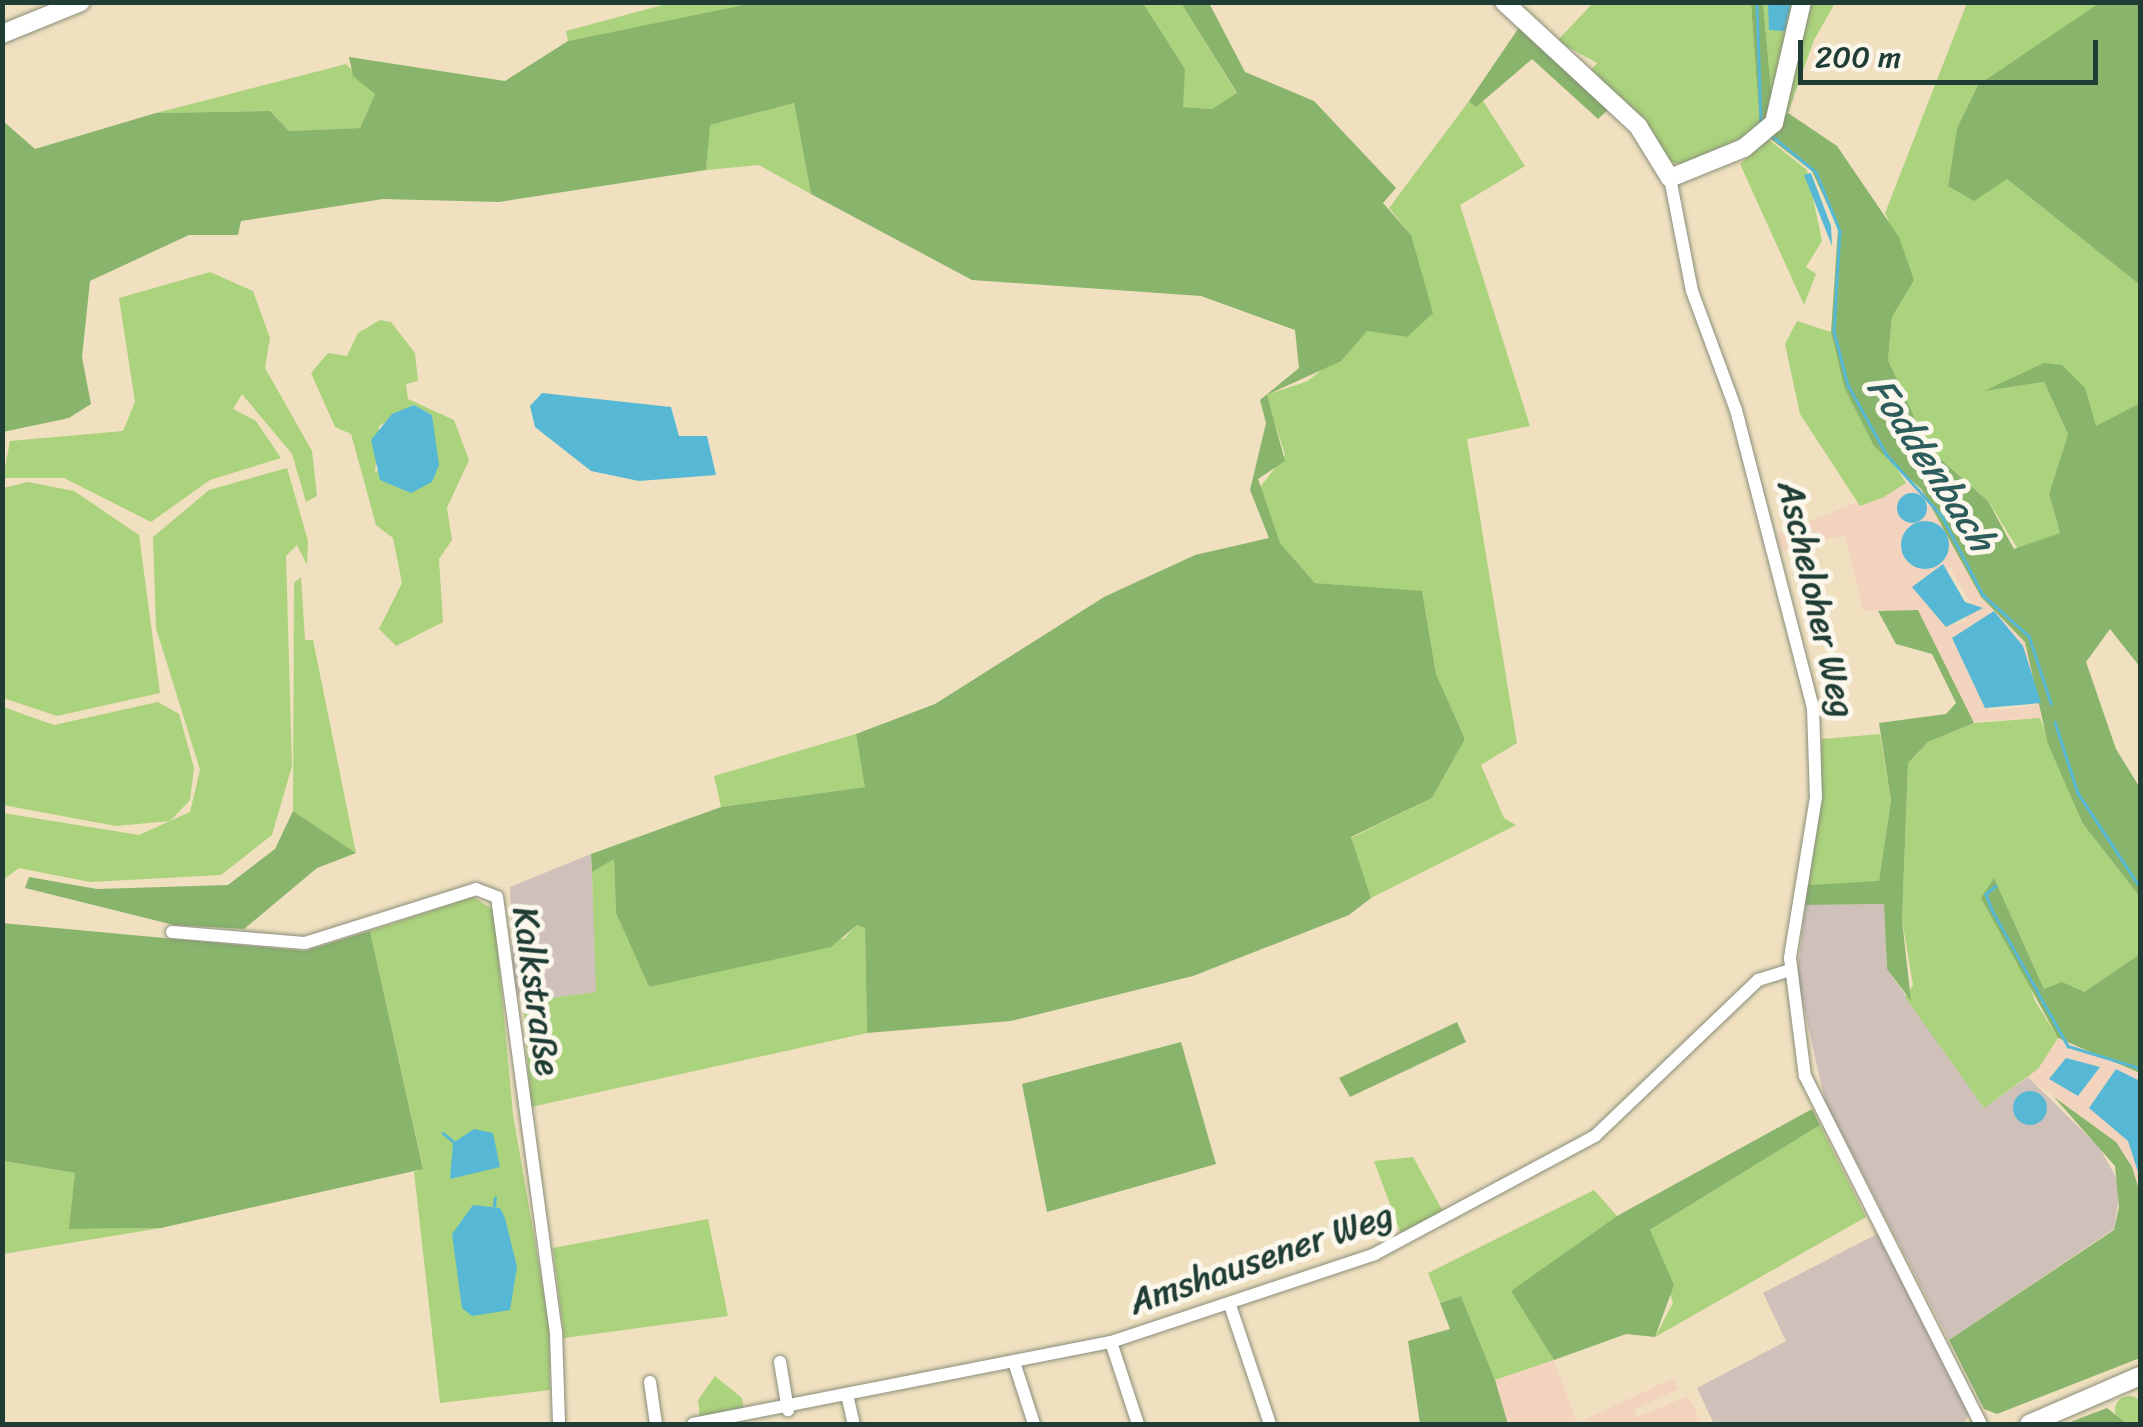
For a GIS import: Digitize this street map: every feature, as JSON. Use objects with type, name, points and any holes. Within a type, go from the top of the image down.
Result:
[{"type":"street","points":[[2,34],[81,2]]},
{"type":"street","name":"Ascheloher Weg","points":[[1504,2],[1638,126],[1670,178],[1692,290],[1736,410],[1814,708],[1816,797],[1790,970],[1805,1076],[1980,1424]]},
{"type":"street","points":[[1670,178],[1731,154],[1774,123],[1802,2]]},
{"type":"street","name":"Kalkstraße","points":[[172,932],[305,942],[476,890],[497,897],[556,1332],[559,1424]]},
{"type":"street","name":"Amshausener Weg","points":[[693,1424],[848,1399],[1111,1342],[1231,1308],[1390,1247],[1535,1173],[1594,1136],[1758,980],[1790,970]]},
{"type":"street","points":[[1231,1308],[1270,1424]]},
{"type":"street","points":[[1111,1342],[1138,1424]]},
{"type":"street","points":[[780,1362],[788,1410]]},
{"type":"street","points":[[1015,1365],[1034,1424]]},
{"type":"street","points":[[2029,1424],[2140,1376]]},
{"type":"street","points":[[650,1382],[656,1424]]},
{"type":"street","points":[[848,1399],[854,1424]]},
{"type":"shaded area","points":[[1906,483],[1922,490],[1981,597],[2025,642],[2047,714],[2040,718],[1970,721],[1918,610],[1863,611],[1845,535],[1782,551],[1777,534]],"holes":[[[1949,566],[1970,603],[1965,621],[1946,627]],[[1989,610],[2023,646],[2036,705],[1989,711],[1977,679]]]},
{"type":"shaded area","points":[[591,854],[597,992],[523,1002],[513,989],[510,887]]},
{"type":"shaded area","points":[[1884,904],[1887,969],[1984,1108],[2028,1077],[2099,1147],[2121,1186],[2114,1229],[1949,1340],[1825,1101],[1797,977],[1805,905]]},
{"type":"shaded area","points":[[2058,1038],[2140,1073],[2140,1193],[2116,1142],[2028,1077]]},
{"type":"shaded area","points":[[1877,1234],[1969,1412],[1964,1424],[1714,1424],[1697,1388],[1786,1341],[1763,1293]]},
{"type":"shaded area","points":[[1554,1360],[1577,1423],[1674,1378],[1678,1389],[1634,1410],[1637,1417],[1688,1396],[1702,1424],[1508,1424],[1495,1380]]},
{"type":"green space","points":[[759,2],[1143,3],[1185,69],[1183,107],[1212,109],[1237,93],[1181,3],[1209,3],[1245,72],[1314,101],[1396,188],[1383,203],[1411,235],[1433,313],[1407,337],[1367,331],[1341,361],[1267,395],[1285,461],[1258,479],[1280,543],[1315,583],[1422,591],[1436,674],[1465,739],[1432,798],[1351,837],[1371,898],[1349,915],[1193,976],[1011,1021],[867,1033],[865,928],[857,925],[831,947],[649,987],[616,913],[614,859],[592,872],[591,854],[721,807],[865,787],[856,734],[935,704],[1104,597],[1195,555],[1269,538],[1250,490],[1266,423],[1260,400],[1299,368],[1295,330],[1201,296],[972,280],[811,194],[794,103],[710,125],[706,170],[499,202],[383,199],[241,221],[238,235],[189,235],[90,281],[82,357],[91,404],[69,418],[3,432],[3,121],[35,149],[156,113],[270,111],[289,131],[360,128],[375,94],[353,76],[349,57],[505,81],[568,41]]},
{"type":"green space","points":[[2101,2],[2140,3],[2140,285],[2007,179],[1974,201],[1948,186],[1957,128],[1978,85]]},
{"type":"green space","points":[[670,3],[759,3],[568,41],[566,31]]},
{"type":"green space","points":[[1143,3],[1181,3],[1237,94],[1212,109],[1182,107],[1185,69]]},
{"type":"green space","points":[[1593,3],[1751,3],[1760,129],[1684,165],[1671,162],[1591,70],[1597,63],[1557,41]]},
{"type":"green space","points":[[1751,3],[1763,3],[1773,111],[1760,129]]},
{"type":"green space","points":[[1763,3],[1796,3],[1773,111]]},
{"type":"green space","points":[[1807,3],[1835,3],[1814,40],[1788,113],[1779,124]]},
{"type":"green space","points":[[1967,3],[2101,3],[1978,85],[1957,128],[1948,186],[2007,179],[2140,285],[2140,403],[2095,427],[2062,365],[1990,390],[2044,382],[2068,434],[2049,494],[2060,533],[2021,554],[1988,501],[1929,449],[1888,360],[1892,317],[1914,279],[1885,213]]},
{"type":"green space","points":[[1520,26],[1610,108],[1598,119],[1532,59],[1476,107],[1469,101]]},
{"type":"green space","points":[[346,64],[375,94],[360,128],[289,131],[270,111],[156,113]]},
{"type":"green space","points":[[1469,101],[1483,101],[1525,166],[1460,205],[1530,426],[1467,439],[1517,743],[1481,765],[1504,818],[1516,825],[1371,898],[1351,838],[1432,798],[1465,739],[1436,674],[1422,592],[1315,583],[1280,543],[1258,490],[1285,455],[1266,395],[1308,381],[1367,331],[1407,337],[1411,235],[1389,208]]},
{"type":"green space","points":[[794,103],[811,194],[759,165],[706,170],[709,125]]},
{"type":"green space","points":[[1788,113],[1837,146],[1899,237],[1914,280],[1892,317],[1888,360],[1929,449],[1988,501],[2014,549],[2060,533],[2049,494],[2068,434],[2044,382],[1984,391],[2044,363],[2062,365],[2085,388],[2096,426],[2140,403],[2140,667],[2110,629],[2086,662],[2116,749],[2140,788],[2140,897],[2083,824],[2048,744],[2025,642],[1981,597],[1922,490],[1874,446],[1844,387],[1831,332],[1838,228],[1812,171],[1768,137]]},
{"type":"green space","points":[[1768,139],[1807,170],[1822,241],[1806,267],[1816,274],[1804,305],[1740,164]]},
{"type":"green space","points":[[210,272],[253,291],[270,338],[265,368],[312,451],[317,496],[306,502],[292,454],[242,394],[233,409],[256,421],[281,458],[210,480],[151,522],[64,478],[3,478],[10,441],[123,431],[135,402],[119,298]]},
{"type":"green space","points":[[380,320],[391,322],[415,353],[418,381],[406,384],[408,399],[454,420],[469,460],[447,508],[452,540],[439,559],[443,622],[396,646],[379,629],[402,583],[393,538],[376,525],[351,434],[335,427],[311,373],[328,353],[347,356],[358,333]],"holes":[[[414,405],[432,415],[435,451],[375,472],[379,426]]]},
{"type":"green space","points":[[1797,321],[1831,332],[1844,387],[1906,483],[1882,498],[1860,506],[1800,414],[1785,344]]},
{"type":"green space","points":[[287,468],[308,541],[307,565],[297,545],[286,556],[292,766],[272,835],[221,875],[90,882],[19,868],[3,880],[3,813],[139,835],[190,812],[200,770],[156,628],[153,537],[209,490]]},
{"type":"green space","points":[[28,482],[74,491],[139,535],[160,693],[57,716],[3,698],[3,488]]},
{"type":"green space","points":[[301,577],[305,640],[313,640],[356,853],[293,811],[294,583]]},
{"type":"green space","points":[[1918,610],[1974,723],[1928,742],[1908,763],[1902,920],[1911,1001],[1887,969],[1884,904],[1805,905],[1807,885],[1879,881],[1891,801],[1879,723],[1946,714],[1956,703],[1932,654],[1896,644],[1878,611]]},
{"type":"green space","points":[[158,702],[179,714],[194,768],[190,800],[170,821],[116,826],[3,805],[3,707],[54,725]]},
{"type":"green space","points":[[2040,718],[2083,824],[2140,897],[2140,954],[2084,992],[2044,989],[1994,878],[2035,1001],[2058,1038],[2038,1069],[1984,1108],[1905,997],[1913,985],[1902,920],[1908,763],[1928,742],[1974,723]]},
{"type":"green space","points":[[856,734],[866,787],[721,807],[714,776]]},
{"type":"green space","points":[[1880,734],[1891,801],[1879,882],[1807,885],[1822,739]]},
{"type":"green space","points":[[293,811],[356,853],[317,868],[244,929],[174,925],[25,888],[29,877],[97,889],[228,885],[275,849]]},
{"type":"green space","points":[[614,858],[616,913],[649,987],[845,938],[856,925],[865,928],[867,1033],[531,1107],[523,1002],[596,992],[592,872]]},
{"type":"green space","points":[[1994,878],[2044,989],[2062,982],[2084,992],[2140,954],[2140,1073],[2058,1038],[1981,898]]},
{"type":"green space","points":[[473,897],[494,910],[513,1114],[549,1323],[550,1390],[440,1403],[414,1172],[423,1168],[370,931]]},
{"type":"green space","points":[[2,923],[305,951],[370,931],[423,1169],[161,1228],[69,1229],[75,1173],[3,1161]]},
{"type":"green space","points":[[1457,1022],[1466,1042],[1350,1097],[1339,1078]]},
{"type":"green space","points":[[1181,1042],[1216,1164],[1047,1212],[1022,1084]]},
{"type":"green space","points":[[2054,1097],[2116,1142],[2132,1167],[2140,1193],[2140,1358],[1997,1414],[1984,1409],[1949,1340],[2114,1230],[2119,1207],[2115,1166]]},
{"type":"green space","points":[[1812,1109],[1820,1125],[1650,1230],[1674,1285],[1655,1337],[1626,1334],[1554,1360],[1511,1291],[1617,1216]]},
{"type":"green space","points":[[1820,1125],[1866,1217],[1655,1337],[1673,1303],[1649,1231]]},
{"type":"green space","points":[[1413,1157],[1444,1213],[1401,1234],[1374,1161]]},
{"type":"green space","points":[[2,1161],[75,1173],[70,1229],[161,1228],[3,1254]]},
{"type":"green space","points":[[1594,1190],[1617,1216],[1512,1291],[1554,1360],[1495,1380],[1461,1296],[1440,1303],[1428,1273]]},
{"type":"green space","points":[[708,1219],[728,1316],[564,1338],[553,1248]]},
{"type":"green space","points":[[1461,1296],[1508,1424],[1420,1424],[1408,1341],[1450,1329],[1440,1303]]},
{"type":"green space","points":[[715,1376],[742,1398],[744,1411],[700,1417],[698,1400]]},
{"type":"green space","points":[[2129,1396],[2139,1400],[2143,1410],[2139,1420],[2129,1424],[2119,1420],[2115,1410],[2119,1400]]},
{"type":"green space","points":[[2107,1408],[2127,1424],[2065,1424]]},
{"type":"water","points":[[1768,3],[1791,3],[1785,31],[1769,30]]},
{"type":"water","points":[[1811,173],[1831,226],[1832,246],[1804,175]]},
{"type":"water","points":[[542,393],[671,407],[679,436],[707,436],[716,475],[639,481],[591,471],[535,427],[530,406]]},
{"type":"water","points":[[414,405],[432,415],[439,465],[432,482],[411,493],[380,480],[371,440],[392,414]]},
{"type":"water","points":[[1912,493],[1922,498],[1927,508],[1922,518],[1912,523],[1902,518],[1897,508],[1902,498]]},
{"type":"water","points":[[1925,521],[1942,528],[1949,545],[1942,562],[1925,569],[1908,562],[1901,545],[1908,528]]},
{"type":"water","points":[[1943,564],[1965,602],[1983,608],[1946,627],[1912,587]]},
{"type":"water","points":[[1994,611],[2023,646],[2041,703],[1985,708],[1952,638]]},
{"type":"water","points":[[2066,1058],[2100,1067],[2078,1096],[2049,1079]]},
{"type":"water","points":[[2116,1069],[2140,1081],[2140,1178],[2128,1141],[2089,1108]]},
{"type":"water","points":[[2030,1091],[2042,1096],[2047,1108],[2042,1120],[2030,1125],[2018,1120],[2013,1108],[2018,1096]]},
{"type":"water","points":[[474,1129],[493,1133],[500,1167],[450,1179],[453,1143]]},
{"type":"water","points":[[473,1205],[500,1208],[505,1218],[517,1267],[510,1310],[472,1316],[462,1308],[452,1234]]},
{"type":"waterway","name":"Foddenbach","points":[[1757,2],[1761,124]]},
{"type":"waterway","name":"Foddenbach","points":[[1771,135],[1816,172],[1840,231],[1834,331],[1848,385],[1887,455],[1942,516],[1983,595],[2029,636],[2051,703]]},
{"type":"waterway","name":"Foddenbach","points":[[2055,722],[2078,793],[2140,887]]},
{"type":"waterway","points":[[1996,886],[1986,894],[1992,910],[2068,1046],[2140,1068]]},
{"type":"waterway","points":[[443,1133],[454,1142]]},
{"type":"waterway","points":[[494,1206],[495,1198]]}]
